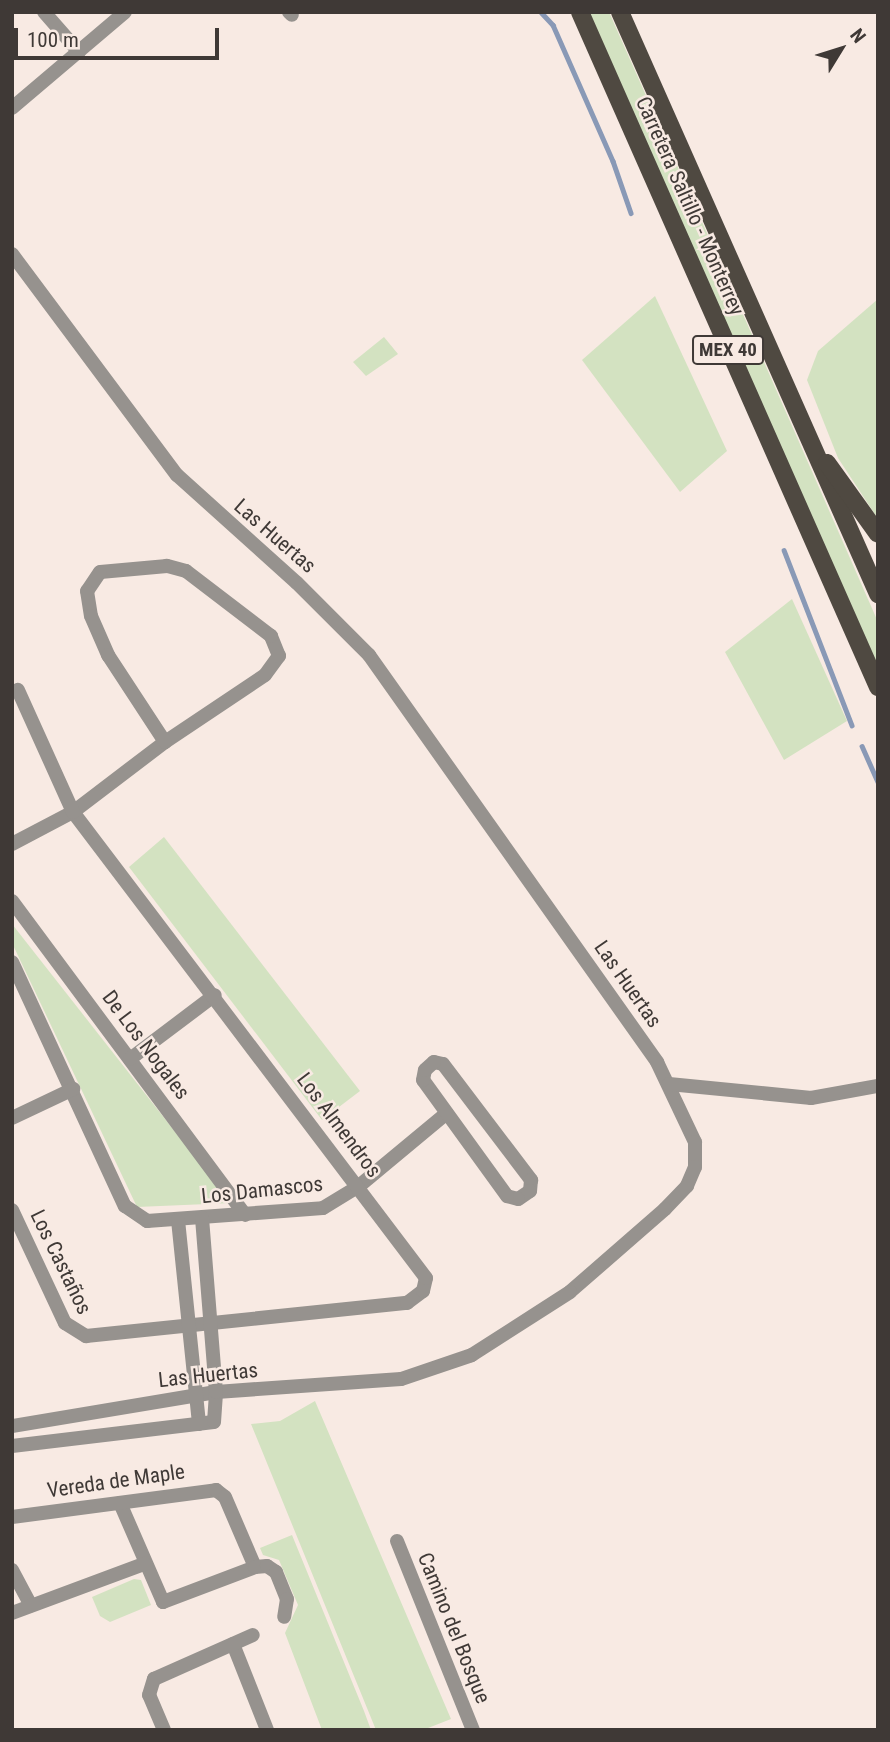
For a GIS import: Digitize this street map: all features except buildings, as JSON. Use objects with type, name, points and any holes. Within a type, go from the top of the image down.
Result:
[{"type":"main road","name":"Carretera Saltillo - Monterrey","points":[[580,12],[878,687]]},
{"type":"main road","name":"Carretera Saltillo - Monterrey","points":[[620,12],[878,594]]},
{"type":"main road","points":[[816,451],[878,534]]},
{"type":"street","points":[[44,12],[79,52]]},
{"type":"street","points":[[12,108],[125,12]]},
{"type":"street","name":"Las Huertas","points":[[12,254],[177,475],[298,583],[369,655],[669,1084],[695,1142],[695,1167],[687,1186],[609,1260],[523,1326],[472,1355],[401,1379],[216,1392],[12,1426]]},
{"type":"street","points":[[12,844],[74,812],[165,742],[265,675],[279,656],[271,636],[186,571],[167,566],[100,572],[87,591],[91,616],[108,655],[165,742]]},
{"type":"street","name":"Los Almendros","points":[[19,690],[74,812],[422,1268],[426,1278],[416,1298],[323,1314],[86,1336],[74,1332]]},
{"type":"street","name":"De Los Nogales","points":[[12,901],[245,1215]]},
{"type":"street","points":[[12,962],[74,1089],[12,1118]]},
{"type":"street","points":[[130,1059],[215,995]]},
{"type":"street","points":[[434,1062],[443,1064],[488,1121],[531,1180],[530,1191],[518,1199],[507,1196],[447,1113],[423,1080],[425,1070],[434,1062]]},
{"type":"street","points":[[669,1084],[811,1098],[878,1086]]},
{"type":"street","name":"Los Damascos","points":[[74,1089],[125,1206],[135,1216],[147,1221],[323,1208],[359,1186],[447,1113]]},
{"type":"street","name":"Los Castaños","points":[[12,1210],[65,1323],[74,1332]]},
{"type":"street","points":[[202,1218],[216,1392]]},
{"type":"street","points":[[178,1220],[199,1424]]},
{"type":"street","name":"Las Huertas","points":[[12,1446],[199,1424],[217,1418],[216,1392]]},
{"type":"street","name":"Vereda de Maple","points":[[12,1517],[205,1490],[225,1497],[254,1567]]},
{"type":"street","points":[[120,1503],[159,1598],[170,1602],[254,1567],[267,1566],[276,1572],[287,1599],[284,1617]]},
{"type":"street","name":"Camino del Bosque","points":[[397,1541],[472,1730]]},
{"type":"street","points":[[12,1613],[144,1564]]},
{"type":"street","points":[[12,1570],[32,1605]]},
{"type":"street","points":[[164,1730],[150,1687],[154,1679],[253,1635]]},
{"type":"street","points":[[233,1644],[267,1730]]},
{"type":"green space","points":[[589,12],[609,12],[757,346],[878,622],[878,669]]},
{"type":"green space","points":[[655,296],[727,451],[680,492],[582,360]]},
{"type":"green space","points":[[878,299],[878,519],[838,458],[807,380],[818,351]]},
{"type":"green space","points":[[384,337],[398,354],[366,376],[353,362]]},
{"type":"green space","points":[[792,599],[847,721],[784,760],[725,652]]},
{"type":"green space","points":[[164,837],[360,1091],[322,1120],[129,867]]},
{"type":"green space","points":[[12,924],[231,1203],[137,1207],[12,943]]},
{"type":"green space","points":[[315,1401],[451,1719],[423,1730],[376,1730],[251,1424],[280,1421]]},
{"type":"green space","points":[[292,1535],[371,1730],[322,1730],[285,1633],[298,1605],[279,1560],[263,1555],[260,1548]]},
{"type":"green space","points":[[134,1579],[141,1580],[151,1605],[110,1622],[100,1616],[92,1597]]},
{"type":"waterway","points":[[541,12],[553,25],[613,161],[631,213]]},
{"type":"waterway","points":[[784,550],[852,725]]},
{"type":"waterway","points":[[862,746],[878,782]]}]
